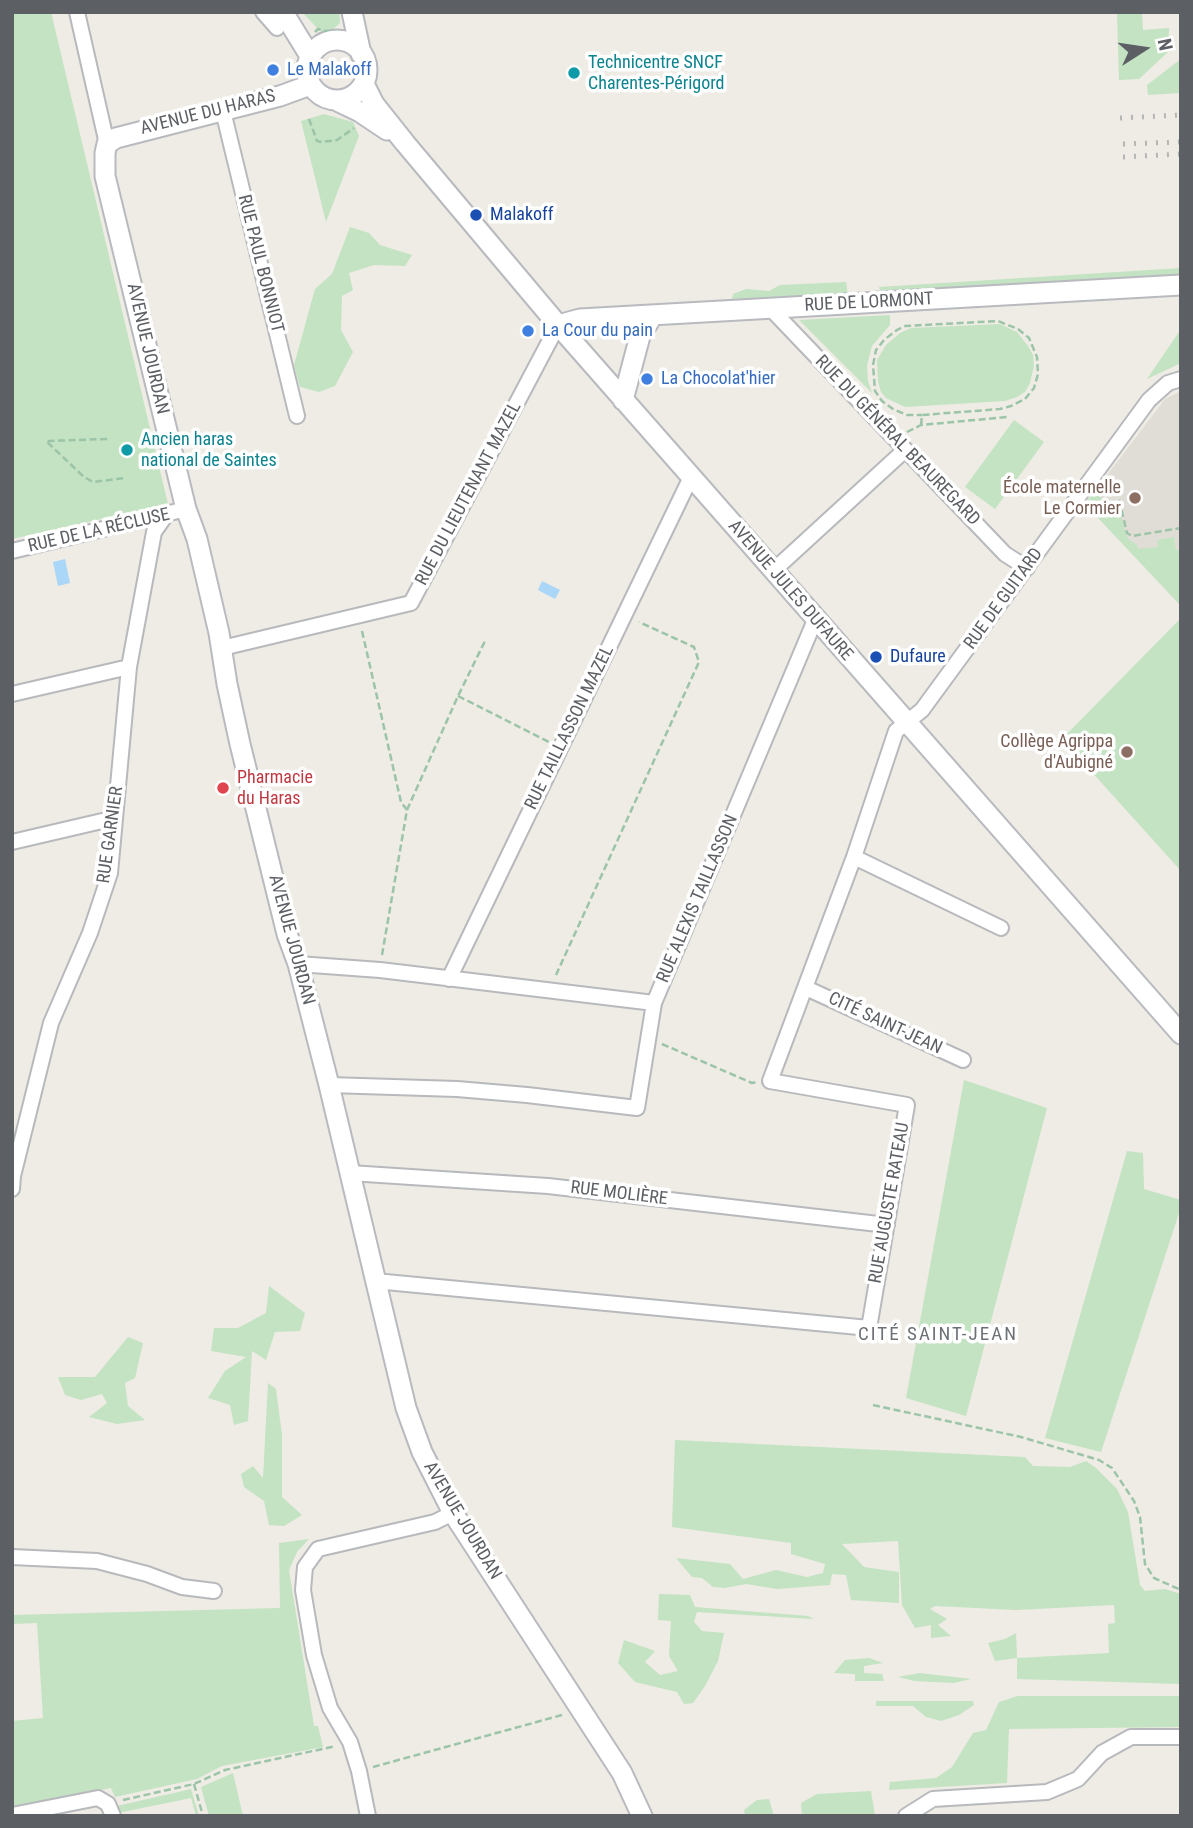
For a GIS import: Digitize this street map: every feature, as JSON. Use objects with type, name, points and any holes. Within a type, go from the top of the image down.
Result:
[{"type":"main road","points":[[283,17],[330,41],[348,42],[361,54]]},
{"type":"main road","points":[[283,17],[310,57]]},
{"type":"main road","points":[[353,18],[367,71],[364,83],[355,94],[337,101],[320,96],[310,85],[306,71],[310,57],[320,45],[340,38],[353,18]]},
{"type":"main road","name":"AVENUE JULES DUFAURE","points":[[364,83],[374,104],[558,325],[1181,1034]]},
{"type":"main road","name":"AVENUE DU HARAS","points":[[107,144],[124,134],[281,96],[310,85]]},
{"type":"main road","name":"AVENUE JULES DUFAURE","points":[[337,101],[360,112],[405,142]]},
{"type":"main road","name":"AVENUE JOURDAN","points":[[107,144],[103,162],[105,176],[186,509],[197,539],[243,757],[287,934],[298,964],[409,1419],[422,1452],[453,1513],[622,1773],[642,1816]]},
{"type":"main road","name":"RUE DE LORMONT","points":[[558,325],[580,319],[1181,285]]},
{"type":"main road","points":[[623,400],[640,335],[653,315]]},
{"type":"street","name":"AVENUE JOURDAN","points":[[77,12],[107,144]]},
{"type":"street","points":[[263,12],[283,17]]},
{"type":"street","name":"RUE PAUL BONNIOT","points":[[223,111],[297,416]]},
{"type":"street","name":"RUE DU GÉNÉRAL BEAUREGARD","points":[[771,309],[1005,554],[1027,568]]},
{"type":"street","name":"RUE DU LIEUTENANT MAZEL","points":[[222,649],[411,603],[558,325]]},
{"type":"street","name":"RUE DE GUITARD","points":[[906,724],[922,710],[1149,400],[1168,383],[1181,379]]},
{"type":"street","points":[[773,571],[901,446]]},
{"type":"street","name":"RUE TAILLASSON MAZEL","points":[[449,979],[691,477]]},
{"type":"street","name":"RUE DE LA RÉCLUSE","points":[[12,551],[186,509]]},
{"type":"street","name":"RUE GARNIER","points":[[12,1189],[51,1023],[90,933],[110,873],[129,667],[153,532],[166,515]]},
{"type":"street","name":"RUE ALEXIS TAILLASSON","points":[[298,964],[654,1003],[815,620]]},
{"type":"street","points":[[12,694],[129,667]]},
{"type":"street","points":[[770,1081],[854,857],[896,732],[906,724]]},
{"type":"street","points":[[12,842],[115,818]]},
{"type":"street","points":[[854,857],[1001,928]]},
{"type":"street","name":"CITÉ SAINT-JEAN","points":[[806,988],[963,1060]]},
{"type":"street","points":[[328,1085],[457,1089],[637,1108],[654,1003]]},
{"type":"street","name":"RUE AUGUSTE RATEAU","points":[[375,1281],[869,1328],[907,1105],[770,1081]]},
{"type":"street","name":"RUE MOLIÈRE","points":[[350,1173],[548,1186],[887,1225]]},
{"type":"street","points":[[368,1816],[359,1771],[349,1742],[330,1708],[314,1655],[303,1590],[305,1567],[318,1549],[435,1522],[453,1513]]},
{"type":"street","points":[[12,1557],[97,1561],[147,1574],[182,1587],[214,1591]]},
{"type":"street","points":[[906,1816],[933,1799],[1047,1792],[1078,1779],[1102,1753],[1131,1737],[1181,1737]]},
{"type":"street","points":[[12,1815],[98,1798],[111,1810]]},
{"type":"path","points":[[998,321],[1018,329],[1029,338],[1037,357],[1038,374],[1034,388],[1025,399],[1011,407],[1000,409],[922,415],[907,415],[893,409],[882,401],[875,391],[873,365],[876,350],[897,330],[905,326],[998,321]]},
{"type":"path","points":[[921,425],[922,415]]},
{"type":"path","points":[[901,446],[911,429],[921,425],[1007,417]]},
{"type":"path","points":[[107,439],[46,440],[84,477],[93,482],[125,478]]},
{"type":"path","points":[[1100,485],[1118,495],[1127,533],[1132,536],[1181,528]]},
{"type":"path","points":[[549,991],[699,662],[694,648],[624,616]]},
{"type":"path","points":[[359,617],[401,802],[407,810]]},
{"type":"path","points":[[380,971],[407,810],[485,641]]},
{"type":"path","points":[[458,696],[560,748]]},
{"type":"path","points":[[648,1038],[752,1083],[770,1081]]},
{"type":"path","points":[[873,1405],[1021,1437],[1099,1460],[1112,1468],[1134,1501],[1140,1517],[1145,1564],[1154,1578],[1181,1590]]},
{"type":"path","points":[[359,1771],[582,1710]]},
{"type":"path","points":[[111,1810],[206,1781],[225,1770],[323,1751],[349,1742]]},
{"type":"path","points":[[194,1784],[203,1816]]},
{"type":"shaded area","name":"École maternelle Le Cormier","points":[[1181,391],[1181,606],[1085,504],[1165,399]]},
{"type":"green space","points":[[12,12],[51,12],[168,504],[12,539]]},
{"type":"green space","points":[[302,12],[339,12],[340,23],[330,32],[323,32]]},
{"type":"green space","points":[[1117,12],[1142,12],[1143,30],[1169,28],[1168,52],[1139,79],[1119,80]]},
{"type":"green space","points":[[1181,59],[1181,93],[1148,95],[1147,85]]},
{"type":"green space","points":[[324,114],[353,122],[359,136],[326,222],[301,121]]},
{"type":"green space","points":[[350,227],[369,233],[380,245],[412,255],[405,266],[374,265],[349,273],[353,290],[342,296],[341,330],[353,352],[335,386],[319,392],[300,387],[294,365],[315,289],[332,274]]},
{"type":"green space","points":[[1181,268],[1181,275],[881,293],[879,287]]},
{"type":"green space","points":[[846,282],[848,295],[732,299],[733,294],[746,289],[769,291],[780,285]]},
{"type":"green space","points":[[890,315],[890,325],[872,346],[867,365],[872,393],[799,320]]},
{"type":"green space","points":[[1181,315],[1181,363],[1147,379],[1179,332]]},
{"type":"green space","points":[[1000,324],[1017,332],[1033,355],[1034,366],[1030,383],[1025,392],[1017,397],[1005,401],[905,407],[886,398],[881,392],[877,360],[886,345],[900,333],[911,328]]},
{"type":"green space","points":[[1014,420],[1044,442],[995,509],[965,487]]},
{"type":"green space","points":[[1094,492],[1105,501],[1117,503],[1126,534],[1138,549],[1158,547],[1157,540],[1174,537],[1176,550],[1181,550],[1181,606],[1085,504]]},
{"type":"green space","name":"Collège Agrippa d'Aubigné","points":[[1181,618],[1181,871],[1062,739]]},
{"type":"green space","points":[[964,1080],[1047,1108],[966,1416],[906,1398]]},
{"type":"green space","points":[[1127,1151],[1143,1153],[1144,1189],[1181,1200],[1181,1207],[1101,1452],[1045,1438]]},
{"type":"green space","points":[[269,1286],[305,1313],[300,1331],[275,1332],[266,1360],[252,1351],[248,1421],[234,1425],[230,1405],[208,1398],[225,1371],[246,1357],[211,1351],[214,1328],[238,1328],[266,1313]]},
{"type":"green space","points":[[128,1337],[143,1343],[135,1378],[125,1383],[128,1406],[145,1420],[117,1424],[89,1417],[107,1403],[102,1394],[81,1400],[65,1395],[58,1377],[95,1377]]},
{"type":"green space","points":[[268,1383],[276,1389],[282,1435],[282,1497],[302,1515],[284,1526],[269,1525],[264,1501],[244,1487],[241,1474],[253,1466],[263,1478]]},
{"type":"green space","points":[[675,1440],[1025,1457],[1033,1466],[1070,1467],[1086,1461],[1117,1489],[1128,1512],[1140,1585],[1145,1591],[1165,1589],[1181,1594],[1181,1684],[1017,1679],[1017,1658],[1109,1653],[1108,1624],[1115,1623],[1114,1605],[1016,1610],[935,1606],[930,1609],[947,1619],[938,1625],[951,1636],[931,1638],[931,1625],[915,1628],[902,1605],[898,1541],[842,1544],[864,1567],[899,1572],[899,1603],[851,1600],[846,1575],[832,1574],[830,1585],[777,1589],[746,1584],[713,1587],[702,1578],[692,1577],[676,1558],[730,1564],[743,1579],[776,1570],[807,1577],[823,1573],[825,1564],[791,1554],[791,1543],[672,1527]]},
{"type":"green space","points":[[309,1539],[297,1552],[289,1570],[314,1726],[318,1726],[323,1747],[222,1766],[197,1779],[115,1797],[111,1788],[12,1807],[12,1721],[43,1718],[37,1623],[12,1624],[12,1615],[280,1608],[279,1543]]},
{"type":"green space","points":[[659,1594],[690,1595],[695,1607],[808,1616],[814,1619],[697,1612],[694,1622],[702,1631],[724,1633],[718,1661],[705,1686],[693,1703],[684,1704],[677,1692],[635,1682],[618,1663],[624,1640],[655,1651],[645,1662],[660,1675],[678,1671],[669,1656],[671,1621],[658,1620]]},
{"type":"green space","points":[[1016,1633],[1017,1658],[995,1661],[988,1643]]},
{"type":"green space","points":[[869,1658],[883,1663],[864,1666],[864,1673],[882,1674],[884,1681],[855,1681],[855,1674],[834,1673],[845,1660]]},
{"type":"green space","points":[[920,1673],[971,1679],[954,1683],[915,1681],[898,1677]]},
{"type":"green space","points":[[1018,1696],[1181,1696],[1181,1727],[1009,1729],[1007,1783],[889,1790],[890,1782],[936,1778],[952,1767],[973,1733],[986,1730],[999,1702]]},
{"type":"green space","points":[[876,1701],[973,1701],[974,1705],[959,1715],[941,1721],[926,1717],[913,1706],[876,1706]]},
{"type":"green space","points":[[233,1773],[243,1816],[209,1816],[201,1787]]},
{"type":"green space","points":[[191,1789],[199,1816],[196,1816],[191,1798],[118,1813],[117,1806]]},
{"type":"green space","points":[[871,1791],[875,1816],[802,1816],[801,1803],[817,1794]]},
{"type":"green space","points":[[769,1799],[774,1816],[745,1816],[744,1810],[757,1800]]},
{"type":"water","points":[[65,559],[70,583],[58,586],[53,562]]},
{"type":"water","points":[[542,581],[560,590],[555,599],[538,590]]},
{"type":"railway","points":[[1120,118],[1181,115]]},
{"type":"railway","points":[[1123,144],[1181,142]]},
{"type":"railway","points":[[1123,157],[1181,154]]},
{"type":"place","name":"Le Malakoff","points":[[273,70]]},
{"type":"place","name":"Technicentre SNCF Charentes-Périgord","points":[[574,73]]},
{"type":"place","name":"Malakoff","points":[[476,215]]},
{"type":"place","name":"La Cour du pain","points":[[528,331]]},
{"type":"place","name":"La Chocolat'hier","points":[[647,379]]},
{"type":"place","name":"Ancien haras national de Saintes","points":[[127,450]]},
{"type":"place","name":"École maternelle Le Cormier","points":[[1135,498]]},
{"type":"place","name":"Dufaure","points":[[876,657]]},
{"type":"place","name":"Collège Agrippa d'Aubigné","points":[[1127,752]]},
{"type":"place","name":"Pharmacie du Haras","points":[[223,788]]},
{"type":"district","name":"CITÉ SAINT-JEAN","points":[[938,1335]]}]
